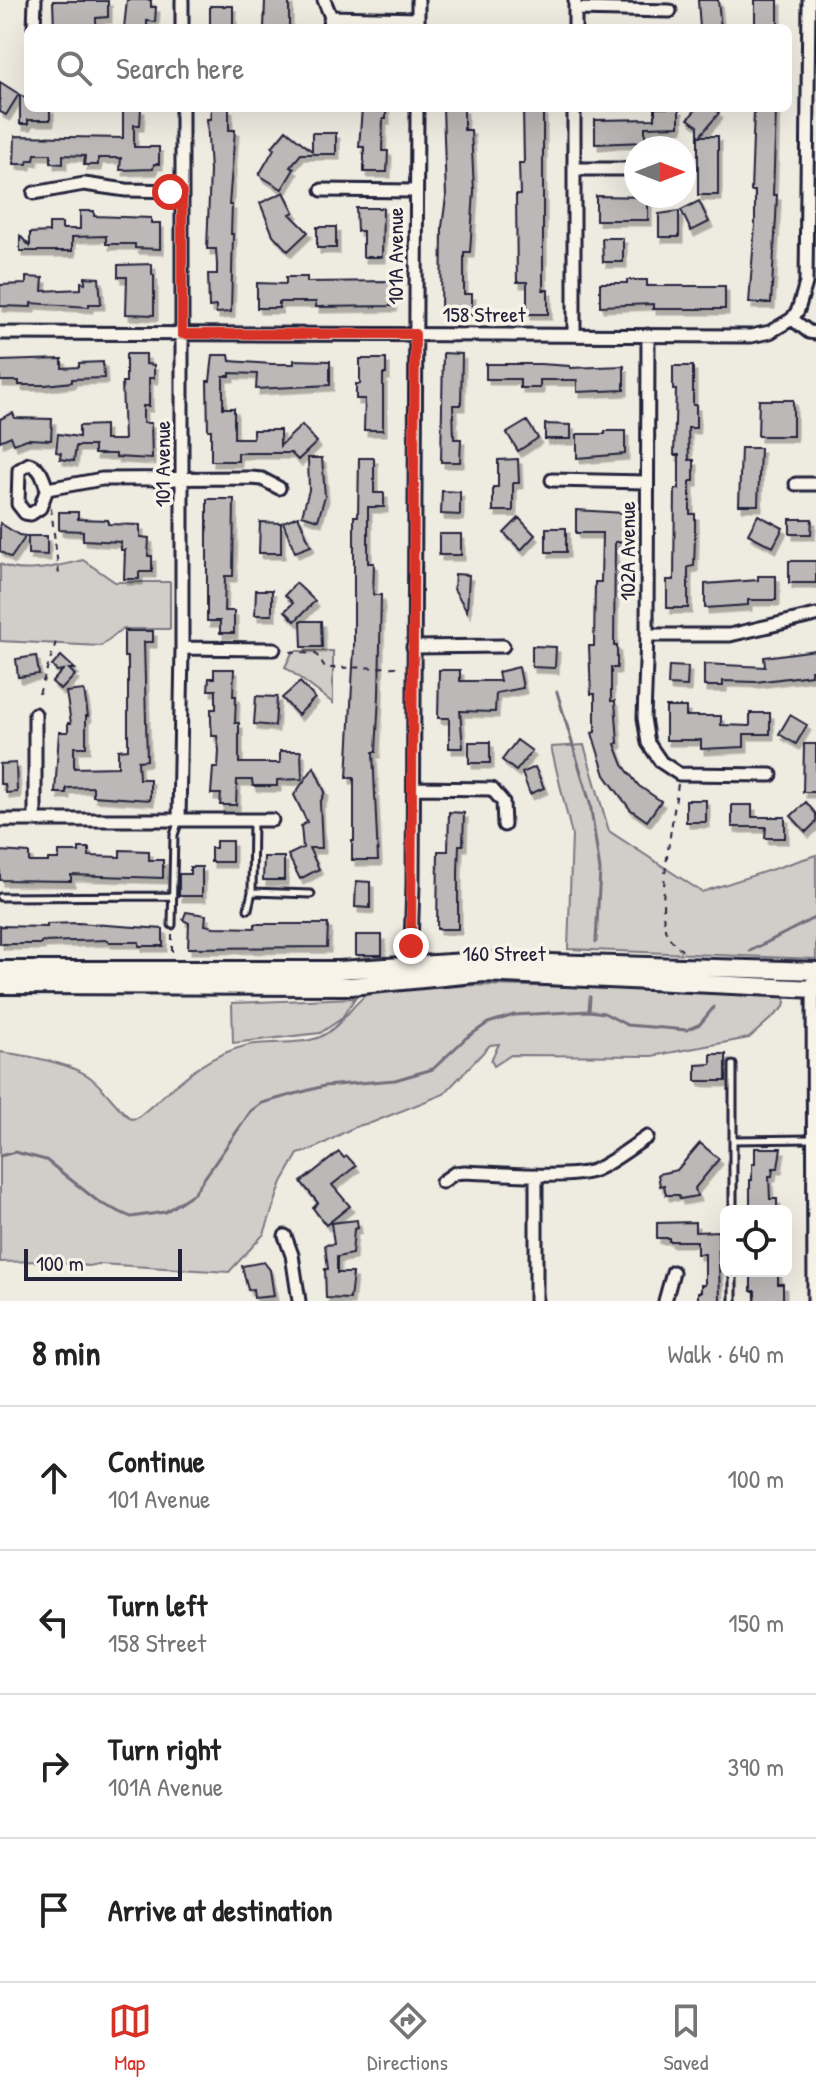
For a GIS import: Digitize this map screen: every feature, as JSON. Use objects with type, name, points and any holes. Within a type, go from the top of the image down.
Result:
[{"type":"main road","name":"160 Street","points":[[0,985],[322,986],[413,972],[534,962],[815,971]]},
{"type":"main road","name":"160 Street","points":[[0,970],[496,973],[814,988]]},
{"type":"street","points":[[34,24],[35,0]]},
{"type":"street","points":[[182,0],[182,24]]},
{"type":"street","points":[[324,0],[329,23],[418,23],[418,0]]},
{"type":"street","points":[[809,0],[806,283],[792,319],[809,332],[816,333]]},
{"type":"street","points":[[575,4],[670,11]]},
{"type":"street","name":"101 Avenue","points":[[179,820],[182,112]]},
{"type":"street","name":"101A Avenue","points":[[413,972],[417,112]]},
{"type":"street","points":[[574,112],[574,334]]},
{"type":"street","points":[[574,169],[624,169]]},
{"type":"street","points":[[34,193],[84,184],[126,190],[182,191]]},
{"type":"street","points":[[322,190],[415,191]]},
{"type":"street","name":"158 Street","points":[[0,333],[751,336],[770,332],[792,319]]},
{"type":"street","name":"102A Avenue","points":[[648,335],[645,731],[648,743],[661,762],[679,774],[771,775]]},
{"type":"street","points":[[48,494],[102,479],[251,478],[262,479],[279,488]]},
{"type":"street","points":[[552,480],[646,482]]},
{"type":"street","points":[[796,484],[816,484]]},
{"type":"street","points":[[647,635],[730,635],[816,615]]},
{"type":"street","points":[[413,647],[503,646]]},
{"type":"street","points":[[182,648],[274,649]]},
{"type":"street","points":[[35,714],[35,820]]},
{"type":"street","points":[[414,788],[492,789],[503,802],[504,825]]},
{"type":"street","points":[[0,820],[272,820]]},
{"type":"street","points":[[814,1301],[815,971]]},
{"type":"street","points":[[442,1182],[455,1173],[536,1175],[594,1170],[647,1137]]},
{"type":"street","points":[[536,1175],[536,1301]]},
{"type":"street","points":[[285,1236],[292,1255],[299,1301]]},
{"type":"street","points":[[665,1301],[673,1272]]},
{"type":"lane","points":[[172,925],[174,835],[179,820]]},
{"type":"lane","points":[[248,909],[252,892],[253,820]]},
{"type":"lane","points":[[252,892],[311,894]]},
{"type":"lane","points":[[0,897],[173,896]]},
{"type":"lane","points":[[733,1065],[733,1205]]},
{"type":"lane","points":[[733,1140],[813,1139]]},
{"type":"lane","points":[[733,1277],[733,1301]]},
{"type":"path","points":[[48,494],[59,575]]},
{"type":"path","points":[[39,694],[57,639]]},
{"type":"path","points":[[290,652],[316,654],[325,668],[403,667]]},
{"type":"path","points":[[679,780],[664,891],[664,921],[666,933],[686,958]]},
{"type":"path","points":[[172,925],[172,958]]},
{"type":"shaded area","points":[[83,560],[115,582],[170,582],[170,629],[122,629],[101,646],[0,641],[0,564],[30,570]]},
{"type":"shaded area","points":[[293,651],[333,651],[333,703],[285,667]]},
{"type":"shaded area","points":[[584,745],[609,831],[702,892],[816,855],[816,959],[568,949],[572,835],[551,747]]},
{"type":"shaded area","points":[[475,985],[787,990],[784,1007],[749,1038],[652,1056],[511,1055],[494,1066],[491,1060],[499,1044],[490,1045],[444,1094],[352,1128],[298,1154],[282,1182],[264,1234],[229,1272],[40,1261],[0,1262],[0,1052],[47,1060],[83,1073],[131,1119],[137,1118],[200,1066],[229,1051],[254,1044],[302,1041],[328,1033],[370,992]]},
{"type":"shaded area","points":[[355,998],[341,1019],[320,1033],[233,1043],[232,1003]]},
{"type":"building","points":[[127,0],[151,0],[151,7],[156,7],[155,22],[124,24]]},
{"type":"building","points":[[265,0],[289,0],[289,24],[264,24]]},
{"type":"building","points":[[698,0],[718,0],[721,24],[700,24]]},
{"type":"building","points":[[755,0],[778,0],[778,24],[755,24]]},
{"type":"building","points":[[53,1],[108,1],[108,17],[96,18],[96,24],[54,24]]},
{"type":"building","points":[[210,6],[233,6],[233,24],[210,24]]},
{"type":"building","points":[[0,82],[19,94],[6,115],[0,112]]},
{"type":"building","points":[[20,95],[24,98],[24,112],[50,112],[50,120],[28,120],[28,124],[20,124]]},
{"type":"building","points":[[123,112],[141,112],[140,125],[134,125],[134,147],[159,147],[159,164],[154,164],[153,169],[120,170],[121,158],[98,158],[98,165],[84,165],[85,156],[63,155],[63,164],[51,163],[51,154],[35,154],[34,160],[28,160],[27,164],[14,164],[15,136],[123,138]]},
{"type":"building","points":[[211,112],[229,112],[229,130],[235,130],[229,205],[232,205],[233,234],[231,312],[216,313],[216,306],[209,307],[208,274],[217,274],[216,249],[207,249],[210,171],[207,119],[211,119]]},
{"type":"building","points":[[362,112],[386,112],[382,151],[388,151],[387,172],[364,172],[364,147],[359,147]]},
{"type":"building","points":[[443,112],[464,112],[464,130],[471,130],[474,191],[470,252],[464,252],[464,294],[472,294],[472,315],[441,315],[442,227],[446,197]]},
{"type":"building","points":[[523,112],[543,112],[543,290],[548,290],[548,314],[527,314],[527,282],[517,282],[516,195],[520,195],[519,163],[524,163]]},
{"type":"building","points":[[655,112],[679,112],[679,126],[645,127],[645,136],[624,136],[624,143],[595,144],[595,120],[655,119]]},
{"type":"building","points":[[694,112],[719,113],[700,136],[718,136],[718,195],[698,195],[698,126],[688,119]]},
{"type":"building","points":[[754,112],[776,112],[773,195],[777,195],[771,303],[749,303],[755,225],[755,191],[751,191]]},
{"type":"building","points":[[286,130],[312,151],[312,133],[336,133],[336,154],[301,154],[290,167],[294,169],[282,189],[259,175],[274,149],[272,147]]},
{"type":"building","points":[[284,192],[294,212],[290,214],[308,232],[288,251],[273,235],[260,203]]},
{"type":"building","points":[[596,196],[624,197],[624,208],[648,208],[648,220],[596,220]]},
{"type":"building","points":[[699,201],[709,222],[691,231],[681,210],[696,208]]},
{"type":"building","points":[[356,208],[383,208],[382,257],[363,257],[363,231],[357,231]]},
{"type":"building","points":[[80,211],[94,211],[94,216],[151,218],[151,223],[160,223],[160,249],[135,248],[135,244],[106,244],[106,236],[72,237],[72,251],[20,251],[20,236],[30,246],[30,233],[49,232],[49,223],[62,223],[62,229],[80,229]]},
{"type":"building","points":[[679,211],[679,237],[659,237],[659,214]]},
{"type":"building","points":[[317,227],[336,227],[336,248],[317,248]]},
{"type":"building","points":[[602,238],[623,238],[623,262],[603,262]]},
{"type":"building","points":[[152,264],[154,315],[126,314],[127,277],[118,277],[118,265]]},
{"type":"building","points":[[26,277],[43,278],[42,291],[81,289],[85,277],[99,278],[101,304],[89,304],[89,307],[31,303],[31,307],[0,306],[0,285],[26,284]]},
{"type":"building","points":[[286,277],[307,277],[307,282],[393,281],[393,306],[316,307],[316,302],[279,302],[279,308],[257,308],[257,283],[286,284]]},
{"type":"building","points":[[627,280],[647,280],[647,286],[725,286],[725,309],[653,309],[653,304],[600,306],[600,283],[627,283]]},
{"type":"building","points":[[443,353],[462,354],[461,405],[453,405],[454,439],[461,439],[460,462],[441,462]]},
{"type":"building","points":[[126,354],[146,354],[146,364],[154,365],[154,378],[149,378],[149,406],[143,406],[143,423],[151,423],[152,459],[94,454],[94,446],[76,446],[74,461],[60,459],[61,453],[56,452],[58,434],[79,437],[79,426],[105,425],[105,440],[124,440],[122,382],[126,382]]},
{"type":"building","points":[[213,355],[229,355],[230,361],[272,364],[294,364],[294,360],[330,361],[330,385],[256,389],[257,374],[230,373],[230,376],[223,376],[223,408],[234,408],[234,438],[253,438],[253,430],[280,430],[280,446],[302,425],[317,442],[298,460],[291,453],[238,453],[238,461],[211,461],[207,381],[210,381]]},
{"type":"building","points":[[62,359],[62,368],[79,367],[79,363],[103,362],[104,378],[72,379],[72,382],[45,385],[0,381],[0,361]]},
{"type":"building","points":[[360,359],[386,359],[383,430],[364,430],[365,399],[356,399],[356,384],[360,384]]},
{"type":"building","points":[[486,364],[540,364],[570,368],[624,366],[624,390],[577,392],[577,380],[540,380],[540,388],[520,388],[520,379],[486,379]]},
{"type":"building","points":[[673,366],[693,366],[693,405],[696,405],[696,428],[688,428],[689,460],[694,460],[694,481],[690,481],[690,514],[695,514],[695,538],[694,566],[688,567],[688,608],[667,608],[667,580],[674,580],[675,489],[679,489],[679,455],[674,455],[676,390],[673,390]]},
{"type":"building","points":[[759,400],[793,400],[793,436],[758,436]]},
{"type":"building","points":[[13,413],[15,418],[52,419],[51,440],[27,439],[14,444],[11,436],[0,441],[0,419]]},
{"type":"building","points":[[527,421],[538,438],[518,451],[507,433]]},
{"type":"building","points":[[545,424],[571,425],[571,439],[545,439]]},
{"type":"building","points":[[605,431],[625,431],[625,454],[577,458],[577,434],[605,434]]},
{"type":"building","points":[[741,448],[760,448],[758,505],[739,505]]},
{"type":"building","points":[[308,458],[322,458],[325,496],[318,520],[302,515],[309,490]]},
{"type":"building","points":[[359,458],[374,458],[374,493],[384,493],[384,507],[368,507],[368,563],[374,563],[373,595],[381,595],[379,695],[376,752],[373,752],[378,860],[352,860],[354,778],[347,778],[354,648],[354,516],[358,516]]},
{"type":"building","points":[[518,459],[519,483],[513,483],[513,511],[493,511],[493,487],[498,487],[498,460]]},
{"type":"building","points":[[442,491],[460,492],[460,515],[441,514]]},
{"type":"building","points":[[207,499],[234,499],[233,576],[225,576],[224,611],[234,611],[234,633],[220,633],[220,621],[207,621]]},
{"type":"building","points":[[576,510],[624,513],[624,542],[615,542],[614,646],[617,646],[617,668],[611,668],[611,701],[615,701],[618,743],[615,744],[623,765],[639,786],[661,801],[647,821],[630,809],[605,775],[592,733],[595,732],[595,694],[591,694],[589,646],[594,646],[595,582],[601,582],[602,533],[576,533]]},
{"type":"building","points":[[59,512],[78,512],[78,519],[108,520],[108,524],[140,525],[140,537],[149,538],[148,556],[152,556],[152,572],[139,572],[139,579],[124,579],[125,550],[121,550],[121,542],[83,540],[83,531],[59,530]]},
{"type":"building","points":[[758,515],[783,528],[773,547],[748,534]]},
{"type":"building","points":[[298,516],[311,546],[295,552],[283,522]]},
{"type":"building","points":[[519,518],[535,535],[521,550],[504,533]]},
{"type":"building","points":[[790,519],[812,519],[811,534],[790,534]]},
{"type":"building","points":[[260,522],[281,523],[281,553],[259,553]]},
{"type":"building","points":[[0,523],[26,536],[11,558],[0,551]]},
{"type":"building","points":[[546,528],[566,528],[566,552],[546,552]]},
{"type":"building","points":[[439,534],[461,534],[461,555],[439,555]]},
{"type":"building","points":[[28,536],[47,536],[47,555],[28,554]]},
{"type":"building","points":[[789,561],[816,561],[816,583],[789,583]]},
{"type":"building","points":[[455,574],[469,575],[467,611],[454,589]]},
{"type":"building","points":[[758,576],[776,576],[776,600],[748,600],[748,605],[705,608],[705,584],[758,580]]},
{"type":"building","points":[[296,583],[315,601],[295,621],[285,611],[293,603],[285,595]]},
{"type":"building","points":[[256,590],[272,590],[272,615],[255,615]]},
{"type":"building","points":[[301,621],[321,621],[322,647],[302,647]]},
{"type":"building","points":[[124,631],[153,631],[153,642],[144,642],[147,760],[138,761],[139,779],[150,779],[150,800],[93,796],[93,787],[66,788],[66,793],[55,793],[59,732],[68,732],[68,723],[71,723],[66,692],[84,690],[88,716],[86,747],[74,747],[74,768],[118,767],[118,750],[128,749],[128,657],[124,657]]},
{"type":"building","points":[[532,646],[556,647],[555,668],[532,667]]},
{"type":"building","points":[[816,650],[816,670],[811,670],[811,675],[756,682],[723,681],[723,686],[704,686],[704,664],[765,667],[764,657]]},
{"type":"building","points":[[36,656],[39,674],[18,677],[16,659]]},
{"type":"building","points":[[61,656],[75,669],[69,669],[75,675],[61,690],[52,682],[63,670],[57,671],[52,666]]},
{"type":"building","points":[[669,666],[688,667],[687,686],[668,685]]},
{"type":"building","points":[[519,667],[523,688],[496,693],[495,712],[460,711],[463,748],[449,748],[449,718],[438,718],[439,670],[460,670],[460,681],[500,681],[498,672]]},
{"type":"building","points":[[214,669],[234,669],[233,696],[236,696],[235,723],[239,723],[239,763],[280,763],[280,751],[301,751],[302,779],[277,780],[277,786],[253,786],[252,780],[237,780],[236,805],[220,805],[221,794],[211,794],[213,768],[218,768],[219,750],[217,736],[212,736],[211,721],[211,709],[216,709],[216,690],[208,690],[209,678],[214,678]]},
{"type":"building","points":[[300,682],[315,698],[298,715],[282,698]]},
{"type":"building","points":[[256,696],[277,697],[275,726],[254,724]]},
{"type":"building","points":[[666,707],[686,707],[686,716],[721,716],[721,725],[750,726],[750,713],[770,713],[770,734],[744,734],[744,747],[701,749],[701,740],[666,740]]},
{"type":"building","points":[[790,715],[807,725],[796,744],[779,734]]},
{"type":"building","points":[[517,740],[532,751],[516,771],[502,760]]},
{"type":"building","points":[[469,742],[490,742],[490,763],[469,763]]},
{"type":"building","points":[[804,744],[816,744],[816,792],[803,792]]},
{"type":"building","points":[[16,763],[17,792],[6,793],[5,784],[0,784],[0,764]]},
{"type":"building","points":[[314,767],[325,792],[320,803],[322,848],[309,848],[319,869],[300,879],[288,855],[303,848],[301,826],[307,822],[294,795]]},
{"type":"building","points":[[535,767],[544,788],[530,794],[522,773]]},
{"type":"building","points":[[686,800],[706,800],[706,822],[686,822]]},
{"type":"building","points":[[806,802],[816,814],[816,822],[806,832],[791,816]]},
{"type":"building","points":[[732,805],[752,805],[752,817],[785,817],[785,838],[765,838],[766,827],[732,827]]},
{"type":"building","points":[[449,812],[464,813],[463,845],[459,845],[458,929],[437,929],[438,851],[448,851]]},
{"type":"building","points":[[216,841],[232,841],[232,862],[211,862],[211,848],[216,848]]},
{"type":"building","points":[[79,848],[89,848],[89,856],[120,857],[120,850],[149,851],[149,860],[163,860],[163,878],[71,875],[71,881],[0,880],[0,851],[29,853],[29,862],[48,862],[48,859],[59,859],[59,852],[79,852]]},
{"type":"building","points":[[264,857],[284,857],[284,880],[263,880]]},
{"type":"building","points":[[190,867],[202,867],[202,896],[179,896],[179,874],[190,874]]},
{"type":"building","points":[[356,881],[370,882],[370,908],[355,907]]},
{"type":"building","points":[[186,912],[206,915],[205,925],[214,927],[328,924],[327,947],[188,948],[189,923],[183,920]]},
{"type":"building","points":[[47,924],[163,929],[163,946],[139,946],[139,942],[108,940],[0,944],[0,926],[47,927]]},
{"type":"building","points":[[356,935],[382,935],[382,955],[356,955]]},
{"type":"building","points":[[711,1054],[726,1054],[726,1081],[696,1081],[696,1065],[711,1064]]},
{"type":"building","points":[[700,1143],[719,1159],[695,1188],[697,1196],[680,1199],[679,1195],[666,1195],[664,1185],[660,1186],[658,1174],[677,1170]]},
{"type":"building","points":[[755,1148],[781,1148],[778,1168],[773,1168],[772,1176],[769,1176],[770,1199],[777,1199],[777,1205],[750,1205],[750,1180],[752,1164],[755,1164]]},
{"type":"building","points":[[339,1152],[356,1166],[332,1185],[350,1206],[326,1225],[313,1208],[318,1203],[301,1182]]},
{"type":"building","points":[[357,1220],[352,1254],[337,1257],[337,1273],[353,1273],[350,1299],[326,1298],[325,1269],[328,1269],[325,1245],[334,1244],[331,1223]]},
{"type":"building","points":[[695,1222],[695,1232],[718,1231],[720,1301],[698,1301],[701,1285],[705,1285],[705,1254],[697,1254],[697,1241],[657,1238],[657,1223]]},
{"type":"building","points":[[264,1262],[270,1270],[274,1296],[254,1298],[253,1289],[248,1290],[242,1266]]},
{"type":"building","points":[[751,1277],[778,1277],[778,1284],[783,1284],[783,1301],[755,1301],[755,1291],[751,1291]]},
{"type":"waterway","points":[[557,692],[590,803],[600,870],[596,942]]},
{"type":"waterway","points":[[750,951],[816,917]]},
{"type":"waterway","points":[[589,1011],[590,997]]},
{"type":"waterway","points":[[0,1156],[15,1152],[46,1160],[100,1203],[131,1217],[165,1212],[194,1193],[251,1111],[262,1103],[324,1086],[395,1080],[433,1069],[466,1038],[488,1023],[514,1015],[589,1011],[604,1013],[627,1025],[687,1030],[700,1024],[714,1007]]},
{"type":"route","points":[[170,192],[182,191],[182,334],[415,334],[411,946]]}]
